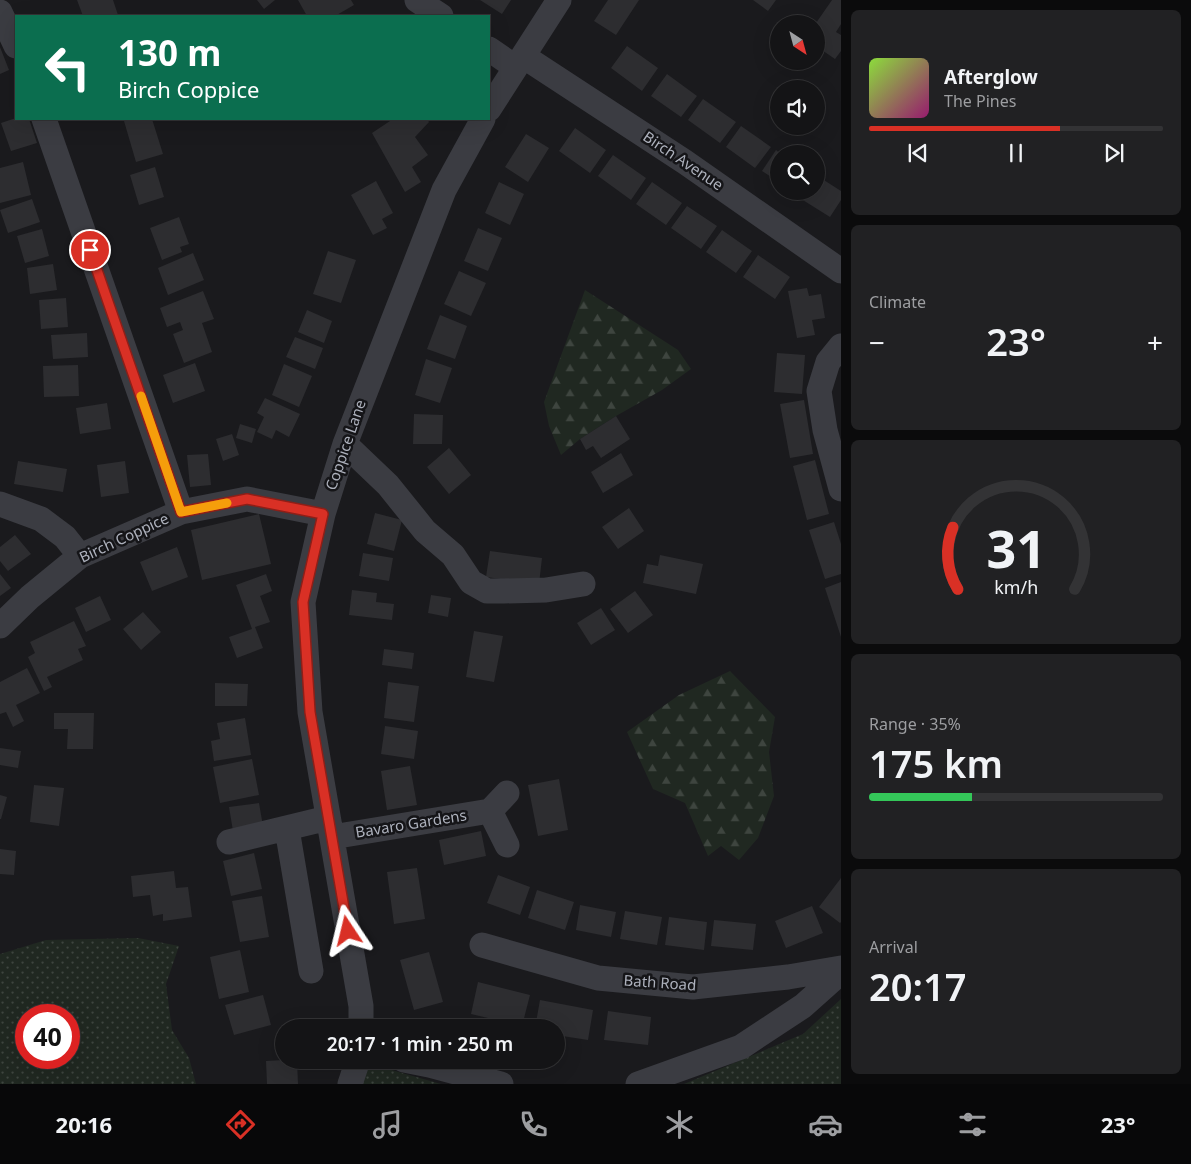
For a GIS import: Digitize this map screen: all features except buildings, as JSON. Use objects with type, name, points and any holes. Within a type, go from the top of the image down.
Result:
[{"type":"street","points":[[417,0],[440,15]]},
{"type":"street","points":[[490,108],[559,0]]},
{"type":"street","points":[[0,12],[15,44]]},
{"type":"street","name":"Birch Avenue","points":[[490,49],[519,61],[685,162],[841,271]]},
{"type":"street","name":"Birch Coppice","points":[[44,120],[181,512]]},
{"type":"street","name":"Coppice Lane","points":[[361,1019],[361,1006],[310,712],[303,602],[323,514],[345,444],[444,190],[482,120]]},
{"type":"street","points":[[841,346],[828,362],[819,391],[825,430],[841,489]]},
{"type":"street","points":[[345,444],[388,485],[426,531],[453,555],[471,582],[487,591],[546,590],[583,584]]},
{"type":"street","name":"Birch Coppice","points":[[0,626],[30,597],[80,556],[181,512],[247,499],[323,514]]},
{"type":"street","points":[[0,504],[41,519],[64,537],[80,556]]},
{"type":"street","points":[[506,793],[490,811],[507,845]]},
{"type":"street","name":"Bavaro Gardens","points":[[229,842],[286,829],[330,828],[490,811]]},
{"type":"street","points":[[286,829],[311,971]]},
{"type":"street","name":"Bath Road","points":[[482,946],[598,978],[693,988],[788,977],[841,968]]},
{"type":"street","points":[[638,1084],[741,1047],[803,1006],[841,972]]},
{"type":"street","points":[[350,1084],[355,1069]]},
{"type":"street","points":[[444,1069],[501,1084]]},
{"type":"green space","points":[[585,290],[678,350],[691,369],[662,390],[580,439],[561,455],[549,426],[544,402]]},
{"type":"green space","points":[[730,671],[775,717],[769,752],[774,796],[758,838],[739,860],[721,846],[708,856],[685,803],[653,789],[627,732],[679,695]]},
{"type":"green space","points":[[138,938],[179,946],[166,984],[172,1030],[189,1058],[196,1084],[0,1084],[0,954],[46,940]]},
{"type":"green space","points":[[841,999],[841,1084],[684,1084],[803,1034]]},
{"type":"green space","points":[[365,1069],[388,1069],[441,1084],[361,1084]]},
{"type":"slow traffic","points":[[141,396],[181,512],[227,503]]},
{"type":"route","points":[[90,250],[181,512],[247,499],[323,514],[303,602],[310,712],[348,931]]}]
